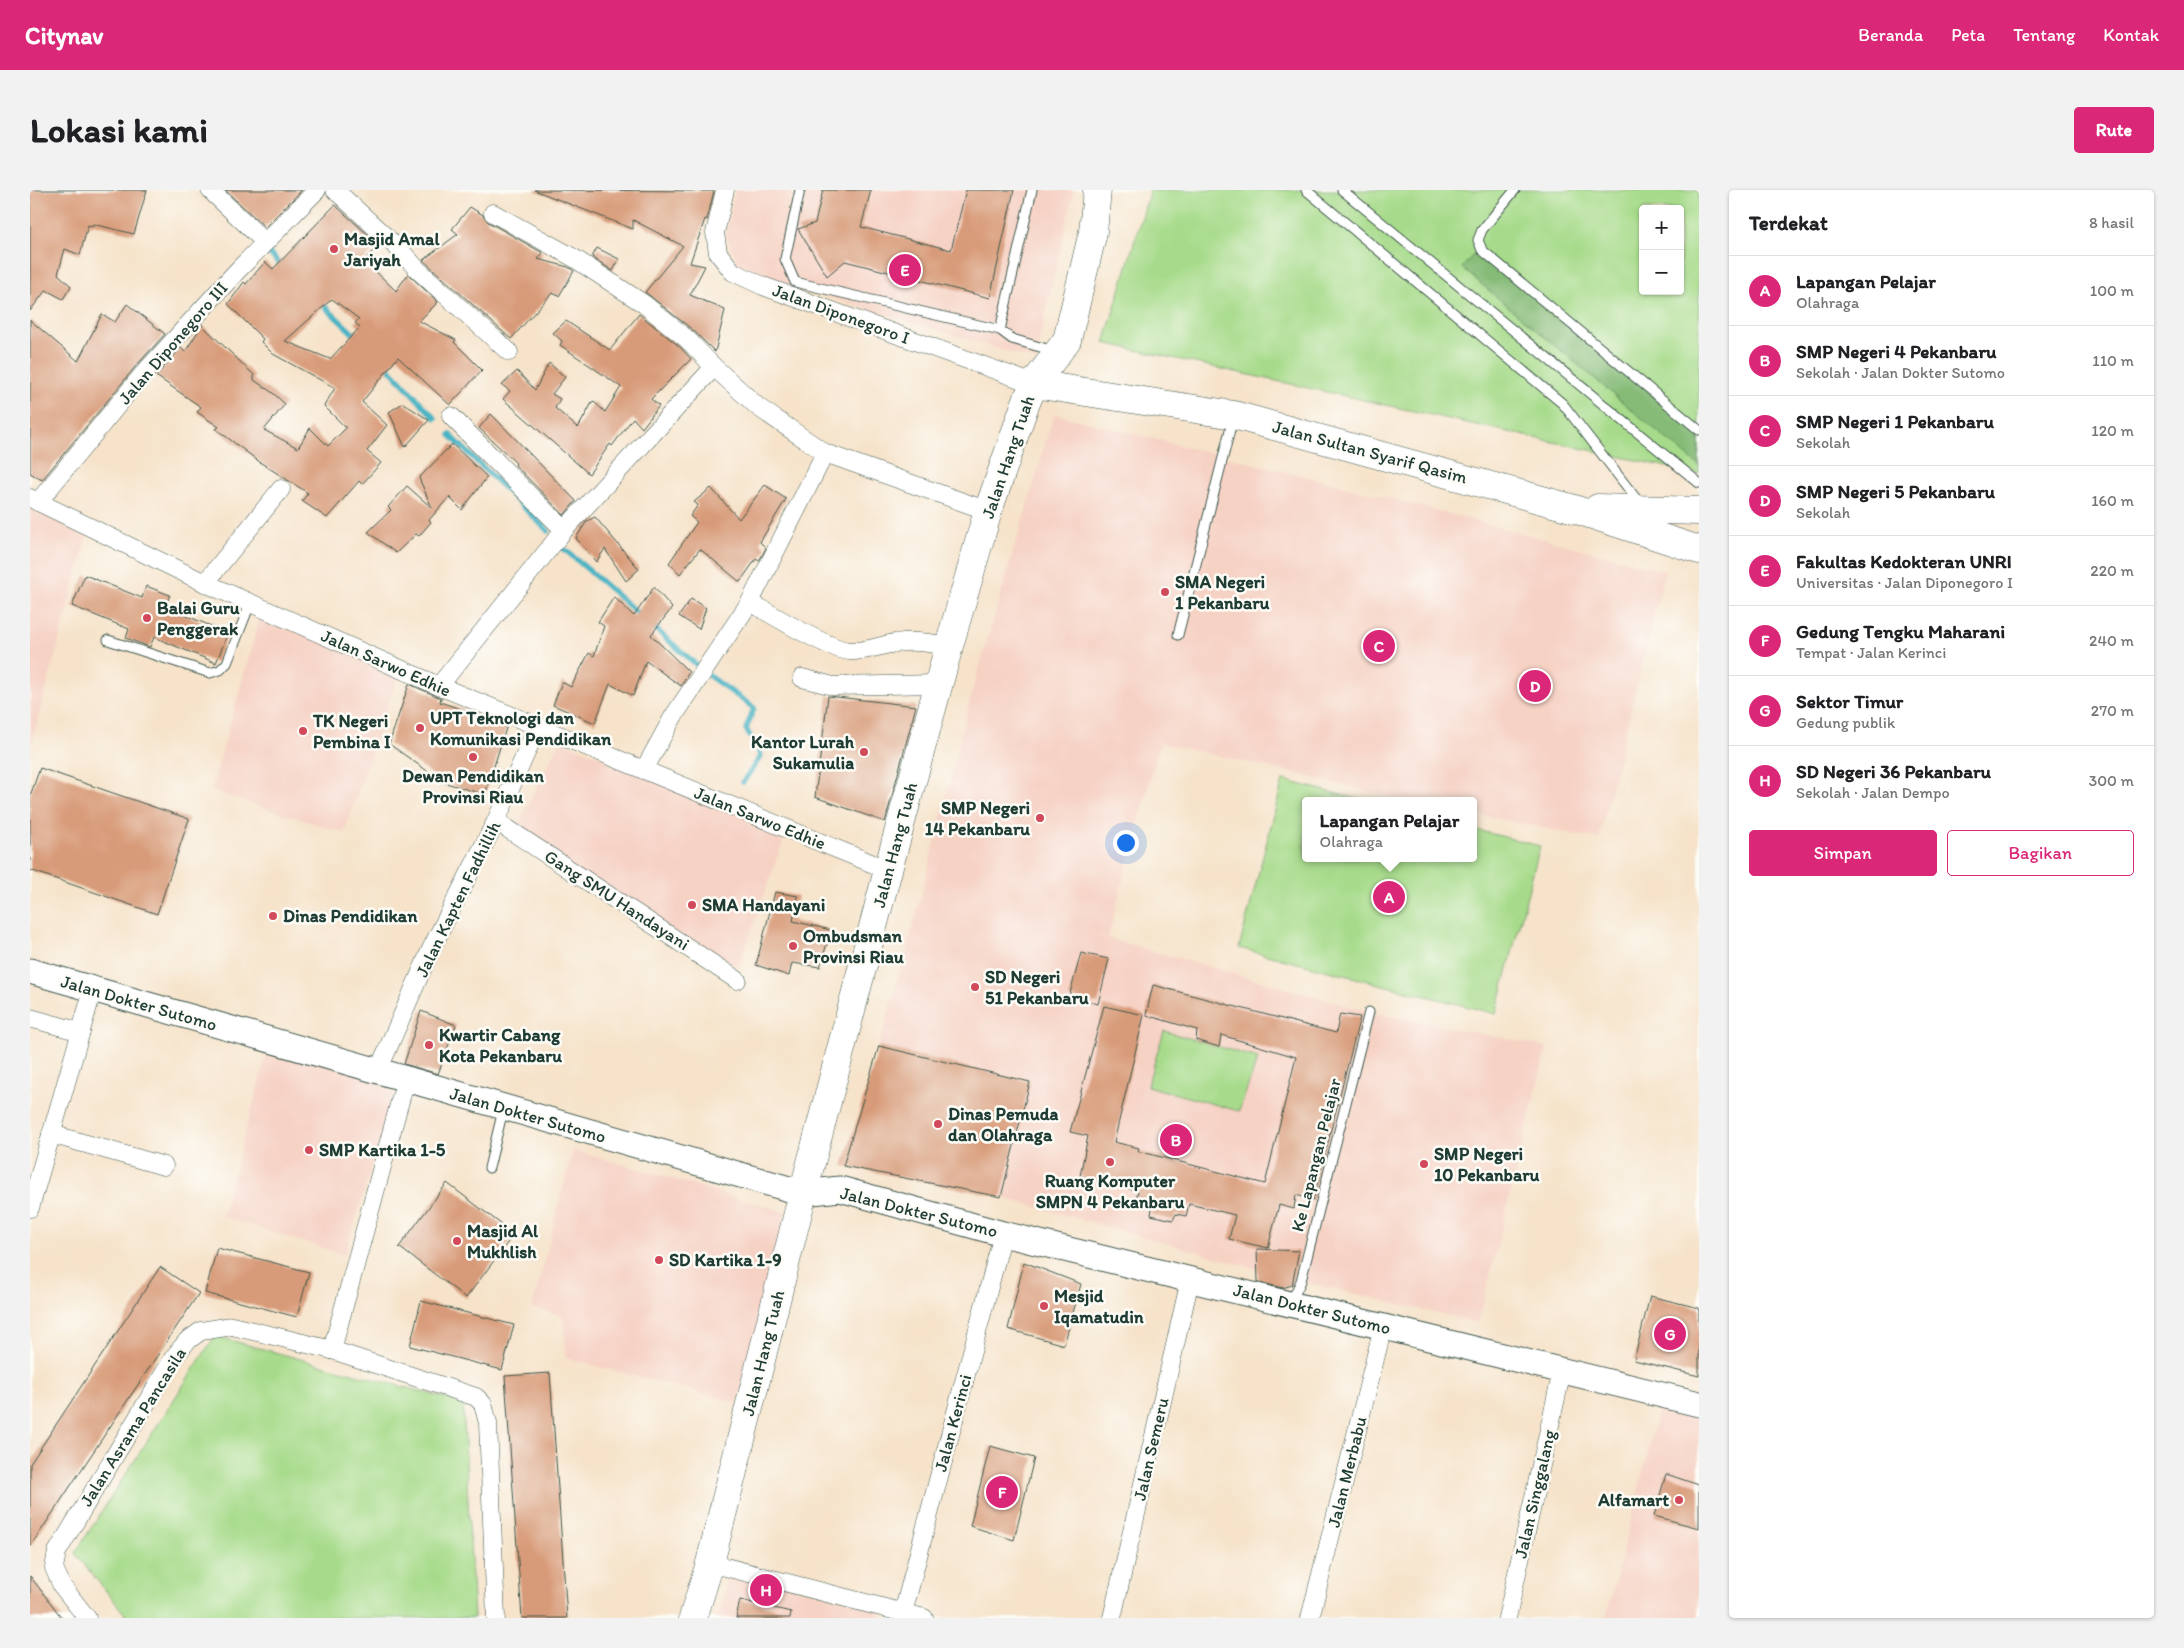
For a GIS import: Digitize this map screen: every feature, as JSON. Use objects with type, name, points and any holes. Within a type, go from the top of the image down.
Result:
[{"type":"main road","name":"Jalan Hang Tuah","points":[[694,1618],[710,1563],[803,1193],[939,684],[988,511],[1034,384],[1067,340],[1093,232],[1097,190]]},
{"type":"main road","name":"Jalan Hang Tuah","points":[[1093,232],[1115,190]]},
{"type":"main road","name":"Jalan Sultan Syarif Qasim","points":[[1034,384],[1234,415],[1571,508],[1699,550]]},
{"type":"main road","points":[[1571,508],[1699,511]]},
{"type":"main road","name":"Jalan Dokter Sutomo","points":[[30,971],[803,1193],[840,1189],[1003,1234],[1699,1404]]},
{"type":"street","points":[[210,190],[261,247]]},
{"type":"street","name":"Jalan Diponegoro III","points":[[34,500],[144,373],[261,247],[317,190]]},
{"type":"street","points":[[334,190],[400,250],[418,270],[509,352]]},
{"type":"street","name":"Jalan Diponegoro I","points":[[725,190],[715,233],[718,253],[733,272],[763,286],[1034,384]]},
{"type":"street","points":[[493,213],[574,258],[644,304],[687,339],[714,367],[758,407],[825,453],[988,511]]},
{"type":"street","points":[[439,686],[564,530],[714,367]]},
{"type":"street","points":[[451,416],[564,530]]},
{"type":"street","points":[[644,770],[673,718],[750,602],[825,453]]},
{"type":"street","points":[[205,583],[280,490]]},
{"type":"street","name":"Jalan Sarwo Edhie","points":[[34,500],[250,604],[439,686],[537,728],[888,870]]},
{"type":"street","points":[[750,602],[800,630],[848,651],[872,649],[894,643],[916,641],[950,646]]},
{"type":"street","points":[[802,678],[833,686],[939,684]]},
{"type":"street","name":"Jalan Kapten Fadhillih","points":[[378,1071],[431,949],[496,821],[537,728]]},
{"type":"street","name":"Gang SMU Handayani","points":[[496,821],[737,980]]},
{"type":"street","points":[[30,1208],[93,990]]},
{"type":"street","points":[[30,1018],[81,1032]]},
{"type":"street","points":[[332,1350],[406,1079]]},
{"type":"street","points":[[51,1134],[164,1166]]},
{"type":"street","name":"Jalan Kerinci","points":[[903,1613],[1003,1234]]},
{"type":"street","name":"Jalan Semeru","points":[[1112,1618],[1190,1280]]},
{"type":"street","name":"Jalan Asrama Pancasila","points":[[87,1618],[62,1586],[54,1568],[57,1552],[174,1357],[187,1341],[201,1331],[232,1326],[332,1350],[476,1397],[483,1404],[488,1423],[496,1618]]},
{"type":"street","name":"Jalan Merbabu","points":[[1310,1618],[1383,1327]]},
{"type":"street","name":"Jalan Singgalang","points":[[1507,1618],[1562,1371]]},
{"type":"street","points":[[710,1563],[924,1618]]},
{"type":"lane","points":[[800,190],[785,259],[795,282],[1000,330],[1012,339],[1057,352]]},
{"type":"lane","points":[[1000,330],[1032,190]]},
{"type":"lane","points":[[1306,190],[1563,404],[1644,509]]},
{"type":"lane","points":[[1342,190],[1699,483]]},
{"type":"lane","points":[[1515,190],[1482,230],[1478,240],[1482,250],[1699,430]]},
{"type":"lane","points":[[1178,635],[1234,415]]},
{"type":"lane","points":[[108,640],[210,673],[220,670],[227,663],[250,604]]},
{"type":"lane","name":"Ke Lapangan Pelajar","points":[[1290,1304],[1301,1281],[1370,1012]]},
{"type":"lane","points":[[489,1168],[503,1108]]},
{"type":"shaded area","points":[[735,190],[1074,190],[1035,360],[771,280],[737,261],[726,236]]},
{"type":"shaded area","points":[[1054,414],[1355,489],[1665,571],[1599,839],[1477,815],[1477,797],[1390,797],[1160,743],[1108,937],[1090,933],[1369,1012],[1547,1047],[1478,1323],[1301,1281],[1001,1197],[1030,1082],[879,1046],[922,893],[971,695]]},
{"type":"shaded area","points":[[30,503],[89,530],[30,748]]},
{"type":"shaded area","name":"TK Negeri Pembina I","points":[[262,610],[400,671],[344,833],[211,791]]},
{"type":"shaded area","name":"SMA Handayani","points":[[560,741],[787,830],[739,967],[509,843]]},
{"type":"shaded area","name":"SMP Kartika 1-5","points":[[270,1042],[397,1083],[345,1255],[222,1216]]},
{"type":"shaded area","name":"SD Kartika 1-9","points":[[573,1150],[786,1212],[738,1403],[566,1358],[563,1316],[532,1308]]},
{"type":"shaded area","points":[[1659,1408],[1699,1418],[1699,1618],[1606,1618]]},
{"type":"shaded area","points":[[730,1571],[881,1609],[879,1618],[718,1618]]},
{"type":"green space","points":[[1150,190],[1699,190],[1699,474],[1104,343]]},
{"type":"green space","points":[[1477,250],[1699,433],[1699,466],[1462,268]]},
{"type":"green space","points":[[1283,780],[1349,797],[1302,797],[1302,862],[1477,862],[1477,830],[1540,846],[1496,1014],[1239,948]]},
{"type":"green space","points":[[1164,1031],[1258,1058],[1239,1111],[1147,1086]]},
{"type":"green space","points":[[215,1336],[463,1403],[474,1618],[128,1618],[75,1553]]},
{"type":"building","points":[[30,190],[147,190],[134,234],[93,224],[92,226],[88,225],[80,255],[65,249],[58,274],[71,286],[63,299],[46,290],[30,311]]},
{"type":"building","points":[[225,190],[302,190],[265,227]]},
{"type":"building","points":[[534,190],[714,191],[707,220],[705,219],[690,263],[705,266],[690,295],[725,310],[715,352],[694,331],[645,292],[683,246],[633,220],[633,229]]},
{"type":"building","points":[[823,190],[871,190],[861,227],[951,250],[966,190],[1014,190],[990,298],[845,261],[827,276],[798,229],[815,223]]},
{"type":"building","points":[[335,205],[379,245],[364,260],[396,291],[408,274],[438,302],[419,321],[456,340],[454,342],[482,370],[450,405],[398,357],[362,402],[387,425],[367,451],[381,463],[362,484],[359,481],[327,518],[302,501],[308,493],[261,463],[216,429],[219,427],[197,412],[201,407],[156,376],[181,348],[185,352],[202,325],[254,375],[254,380],[285,404],[264,430],[298,448],[310,428],[328,446],[346,428],[324,406],[335,388],[273,354],[261,342],[263,339],[228,304],[244,282],[246,284],[265,262],[273,269]],"holes":[[[332,299],[359,319],[355,323],[360,327],[330,359],[285,341]]]},
{"type":"building","points":[[470,207],[483,215],[488,222],[543,253],[538,259],[568,267],[574,271],[559,296],[552,293],[511,339],[423,260],[458,234],[452,229]]},
{"type":"building","points":[[597,248],[619,259],[613,271],[592,257]]},
{"type":"building","points":[[127,304],[165,334],[136,366],[42,480],[30,473],[30,320],[78,361],[102,314],[115,322]]},
{"type":"building","points":[[639,314],[680,347],[691,359],[651,399],[659,406],[642,428],[633,418],[612,446],[610,444],[589,474],[503,399],[510,391],[502,385],[517,371],[535,390],[549,363],[565,377],[552,394],[560,399],[555,408],[578,428],[593,401],[605,412],[621,387],[560,345],[562,341],[553,333],[566,321],[610,350]]},
{"type":"building","points":[[403,403],[429,420],[405,447],[389,412]]},
{"type":"building","points":[[491,414],[576,501],[564,515],[515,465],[516,463],[479,428]]},
{"type":"building","points":[[452,444],[487,477],[462,510],[449,497],[429,520],[431,522],[419,536],[416,534],[396,553],[368,532],[391,510],[388,507],[407,486],[432,508],[419,478]]},
{"type":"building","points":[[765,485],[786,499],[760,542],[766,548],[759,561],[756,559],[740,582],[700,549],[680,574],[669,563],[697,522],[690,516],[698,505],[694,502],[711,488],[739,519]]},
{"type":"building","points":[[595,517],[639,569],[626,581],[605,549],[596,562],[576,538],[587,521]]},
{"type":"building","name":"Balai Guru Penggerak","points":[[85,575],[142,598],[146,586],[170,595],[165,607],[228,633],[216,663],[154,637],[150,647],[126,638],[129,629],[72,606]]},
{"type":"building","points":[[654,587],[672,608],[651,635],[689,672],[681,686],[646,661],[633,696],[610,684],[595,723],[553,705],[562,682],[571,687],[589,653],[594,656],[604,626],[598,622],[614,597],[634,616]]},
{"type":"building","points":[[691,599],[706,608],[699,629],[679,616]]},
{"type":"building","points":[[409,684],[441,698],[440,702],[507,725],[485,795],[443,782],[389,744]]},
{"type":"building","name":"Kantor Lurah Sukamulia","points":[[828,696],[916,706],[885,822],[815,797]]},
{"type":"building","points":[[40,768],[189,819],[157,914],[30,870],[30,796]]},
{"type":"building","name":"Ombudsman Provinsi Riau","points":[[775,892],[798,896],[793,921],[831,930],[820,967],[792,963],[789,976],[756,965]]},
{"type":"building","points":[[1081,953],[1109,959],[1098,1004],[1069,997]]},
{"type":"building","points":[[1153,985],[1336,1033],[1340,1014],[1360,1017],[1313,1200],[1296,1195],[1294,1209],[1279,1205],[1268,1248],[1229,1239],[1235,1215],[1189,1204],[1186,1216],[1176,1214],[1173,1220],[1151,1215],[1153,1202],[1136,1198],[1138,1191],[1080,1176],[1088,1136],[1070,1132],[1104,1006],[1144,1015],[1114,1142],[1139,1148],[1138,1151],[1265,1184],[1296,1057],[1221,1035],[1219,1047],[1196,1040],[1197,1030],[1146,1015]]},
{"type":"building","name":"Kwartir Cabang Kota Pekanbaru","points":[[421,1011],[456,1025],[438,1074],[404,1064]]},
{"type":"building","name":"Dinas Pemuda dan Olahraga","points":[[879,1046],[1030,1082],[1001,1197],[843,1166]]},
{"type":"building","name":"Masjid Al Mukhlish","points":[[447,1183],[514,1234],[466,1298],[399,1247]]},
{"type":"building","points":[[217,1248],[309,1272],[297,1317],[205,1293]]},
{"type":"building","points":[[1257,1249],[1299,1251],[1292,1285],[1283,1288],[1258,1282]]},
{"type":"building","name":"Mesjid Iqamatudin","points":[[1024,1262],[1081,1284],[1064,1345],[1008,1329]]},
{"type":"building","points":[[160,1267],[199,1293],[30,1547],[30,1464]]},
{"type":"building","points":[[1650,1296],[1699,1308],[1699,1376],[1634,1360]]},
{"type":"building","points":[[421,1301],[514,1325],[502,1370],[410,1346]]},
{"type":"building","points":[[550,1373],[567,1618],[522,1618],[505,1376]]},
{"type":"building","points":[[990,1446],[1034,1458],[1014,1540],[970,1526]]},
{"type":"building","name":"Alfamart","points":[[1666,1474],[1699,1485],[1699,1528],[1654,1516]]},
{"type":"building","points":[[30,1576],[62,1618],[30,1618]]},
{"type":"building","points":[[740,1600],[791,1612],[790,1618],[736,1618]]},
{"type":"waterway","points":[[263,247],[283,267]]},
{"type":"waterway","points":[[319,301],[359,339]]},
{"type":"waterway","points":[[384,363],[435,418]]},
{"type":"waterway","points":[[450,435],[548,531]]},
{"type":"waterway","points":[[562,547],[642,617]]},
{"type":"waterway","points":[[651,625],[700,668]]},
{"type":"waterway","points":[[708,675],[754,708],[746,729],[761,756],[743,782]]},
{"type":"place","name":"Masjid Amal Jariyah","points":[[334,249]]},
{"type":"place","name":"Fakultas Kedokteran UNRI","points":[[905,270]]},
{"type":"place","name":"SMA Negeri 1 Pekanbaru","points":[[1165,592]]},
{"type":"place","name":"Balai Guru Penggerak","points":[[147,618]]},
{"type":"place","name":"SMP Negeri 1 Pekanbaru","points":[[1379,646]]},
{"type":"place","name":"SMP Negeri 5 Pekanbaru","points":[[1535,686]]},
{"type":"place","name":"UPT Teknologi dan Komunikasi Pendidikan","points":[[420,728]]},
{"type":"place","name":"TK Negeri Pembina I","points":[[303,731]]},
{"type":"place","name":"Kantor Lurah Sukamulia","points":[[864,752]]},
{"type":"place","name":"Dewan Pendidikan Provinsi Riau","points":[[473,757]]},
{"type":"place","name":"SMP Negeri 14 Pekanbaru","points":[[1040,818]]},
{"type":"place","name":"Lapangan Pelajar","points":[[1389,897]]},
{"type":"place","name":"SMA Handayani","points":[[692,905]]},
{"type":"place","name":"Dinas Pendidikan","points":[[273,916]]},
{"type":"place","name":"Ombudsman Provinsi Riau","points":[[793,946]]},
{"type":"place","name":"SD Negeri 51 Pekanbaru","points":[[975,987]]},
{"type":"place","name":"Kwartir Cabang Kota Pekanbaru","points":[[429,1045]]},
{"type":"place","name":"Dinas Pemuda dan Olahraga","points":[[938,1124]]},
{"type":"place","name":"SMP Negeri 4 Pekanbaru","points":[[1176,1140]]},
{"type":"place","name":"SMP Kartika 1-5","points":[[309,1150]]},
{"type":"place","name":"Ruang Komputer SMPN 4 Pekanbaru","points":[[1110,1162]]},
{"type":"place","name":"SMP Negeri 10 Pekanbaru","points":[[1424,1164]]},
{"type":"place","name":"Masjid Al Mukhlish","points":[[457,1241]]},
{"type":"place","name":"SD Kartika 1-9","points":[[659,1260]]},
{"type":"place","name":"Mesjid Iqamatudin","points":[[1044,1306]]},
{"type":"place","name":"Sektor Timur","points":[[1670,1334]]},
{"type":"place","name":"Gedung Tengku Maharani","points":[[1002,1492]]},
{"type":"place","name":"Alfamart","points":[[1679,1500]]},
{"type":"place","name":"SD Negeri 36 Pekanbaru","points":[[766,1590]]}]
